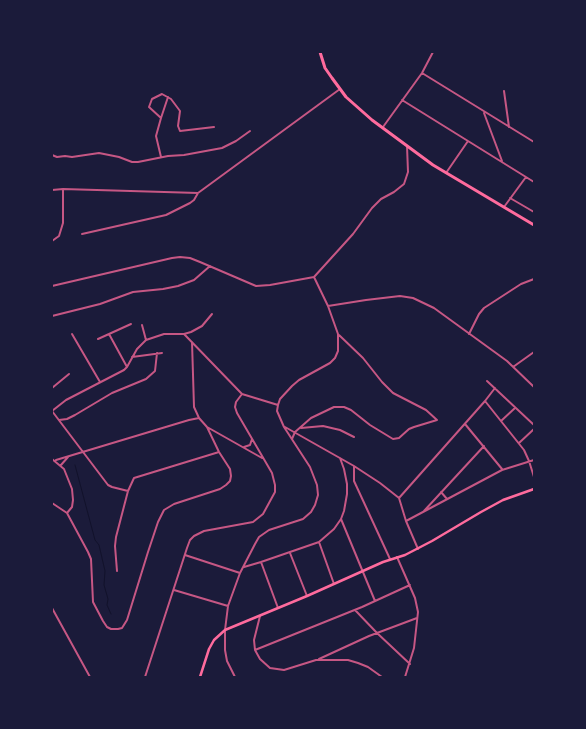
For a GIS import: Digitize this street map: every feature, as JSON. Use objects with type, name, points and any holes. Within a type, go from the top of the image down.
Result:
[{"type":"main road","points":[[320,52],[325,68],[346,97],[357,107],[445,174],[534,225]]},
{"type":"main road","points":[[200,677],[209,649],[214,640],[224,630],[307,596],[390,559],[397,558],[418,549],[503,500],[534,489]]},
{"type":"street","points":[[383,127],[422,73],[432,52]]},
{"type":"street","points":[[422,73],[534,142]]},
{"type":"street","points":[[82,234],[166,215],[190,203],[194,200],[198,193],[340,89]]},
{"type":"street","points":[[504,91],[509,127]]},
{"type":"street","points":[[161,118],[149,107],[152,99],[162,94],[171,99],[180,111],[178,126],[180,132],[214,127]]},
{"type":"street","points":[[161,157],[156,136],[168,97]]},
{"type":"street","points":[[402,100],[534,182]]},
{"type":"street","points":[[484,112],[502,161]]},
{"type":"street","points":[[52,155],[57,157],[72,157],[99,153],[119,157],[132,162],[138,162],[222,148],[236,141],[250,130]]},
{"type":"street","points":[[445,174],[468,141]]},
{"type":"street","points":[[52,286],[172,258],[190,258],[256,286],[314,277],[353,234],[372,208],[381,199],[404,184],[408,172],[407,146]]},
{"type":"street","points":[[504,208],[526,177]]},
{"type":"street","points":[[52,190],[63,189],[198,193]]},
{"type":"street","points":[[52,241],[59,236],[63,223],[63,189]]},
{"type":"street","points":[[510,198],[534,212]]},
{"type":"street","points":[[52,316],[100,304],[133,292],[178,286],[194,280],[210,266]]},
{"type":"street","points":[[235,677],[227,661],[224,630],[228,606],[240,573],[259,537],[269,530],[303,519],[315,505],[318,495],[314,475],[284,426],[279,416],[278,405],[280,399],[292,386],[299,380],[330,363],[335,358],[338,351],[338,334],[328,306],[314,277]]},
{"type":"street","points":[[469,334],[479,314],[484,308],[521,284],[534,279]]},
{"type":"street","points":[[328,306],[400,296],[413,298],[434,308],[513,367],[534,387]]},
{"type":"street","points":[[128,491],[108,485],[52,411],[66,400],[127,367],[137,349],[146,340],[164,334],[184,334],[202,326],[212,314]]},
{"type":"street","points":[[98,339],[131,324]]},
{"type":"street","points":[[142,325],[146,340]]},
{"type":"street","points":[[72,334],[100,382]]},
{"type":"street","points":[[109,334],[127,367]]},
{"type":"street","points":[[184,334],[242,394],[278,405]]},
{"type":"street","points":[[292,440],[295,432],[316,415],[334,407],[351,410],[370,425],[393,439],[399,438],[409,429],[437,420],[426,410],[393,393],[363,358],[338,334]]},
{"type":"street","points":[[52,503],[68,513],[91,559],[92,595],[97,610],[107,627],[111,629],[122,628],[127,620],[153,537],[164,510],[174,504],[220,489],[230,481],[230,469],[194,407],[192,342]]},
{"type":"street","points":[[513,367],[534,352]]},
{"type":"street","points":[[59,420],[75,416],[112,393],[146,379],[155,371],[157,353]]},
{"type":"street","points":[[132,357],[162,353]]},
{"type":"street","points":[[52,388],[69,374]]},
{"type":"street","points":[[487,381],[534,425]]},
{"type":"street","points":[[399,498],[495,388]]},
{"type":"street","points":[[146,677],[190,540],[198,534],[208,530],[253,522],[263,514],[275,492],[272,473],[241,422],[235,407],[236,402],[242,394]]},
{"type":"street","points":[[485,401],[519,443],[529,461],[534,477]]},
{"type":"street","points":[[501,421],[515,408]]},
{"type":"street","points":[[56,460],[188,420],[200,418]]},
{"type":"street","points":[[465,424],[502,470]]},
{"type":"street","points":[[284,426],[354,466],[380,483],[399,498],[406,521],[418,549]]},
{"type":"street","points":[[300,428],[328,426],[354,437]]},
{"type":"street","points":[[207,427],[263,459]]},
{"type":"street","points":[[519,443],[534,429]]},
{"type":"street","points":[[243,447],[250,444],[252,439]]},
{"type":"street","points":[[422,513],[484,446]]},
{"type":"street","points":[[117,571],[115,542],[128,491],[134,478],[219,452]]},
{"type":"street","points":[[61,465],[69,456]]},
{"type":"street","points":[[52,458],[61,465],[67,474],[72,489],[74,500],[68,513]]},
{"type":"street","points":[[244,566],[290,553],[319,542],[327,536],[341,520],[346,503],[347,484],[344,469],[339,458]]},
{"type":"street","points":[[406,521],[502,470],[534,460]]},
{"type":"street","points":[[354,466],[354,481],[390,559]]},
{"type":"street","points":[[347,484],[354,481]]},
{"type":"street","points":[[441,492],[447,499]]},
{"type":"street","points":[[341,520],[375,601]]},
{"type":"street","points":[[319,542],[334,584]]},
{"type":"street","points":[[290,553],[307,596]]},
{"type":"street","points":[[185,555],[240,573]]},
{"type":"street","points":[[397,558],[410,585],[417,605],[414,648],[405,677]]},
{"type":"street","points":[[261,562],[278,608]]},
{"type":"street","points":[[255,650],[355,610],[410,585]]},
{"type":"street","points":[[174,590],[228,606]]},
{"type":"street","points":[[52,608],[90,677]]},
{"type":"street","points":[[355,610],[410,664]]},
{"type":"street","points":[[260,616],[254,640],[255,650],[265,665],[278,670],[284,670],[316,660],[377,633],[417,618]]},
{"type":"street","points":[[316,660],[336,659],[358,663],[382,677]]},
{"type":"waterway","points":[[75,465],[95,540],[99,545],[105,571],[104,585],[108,599],[107,605],[111,614]]}]
